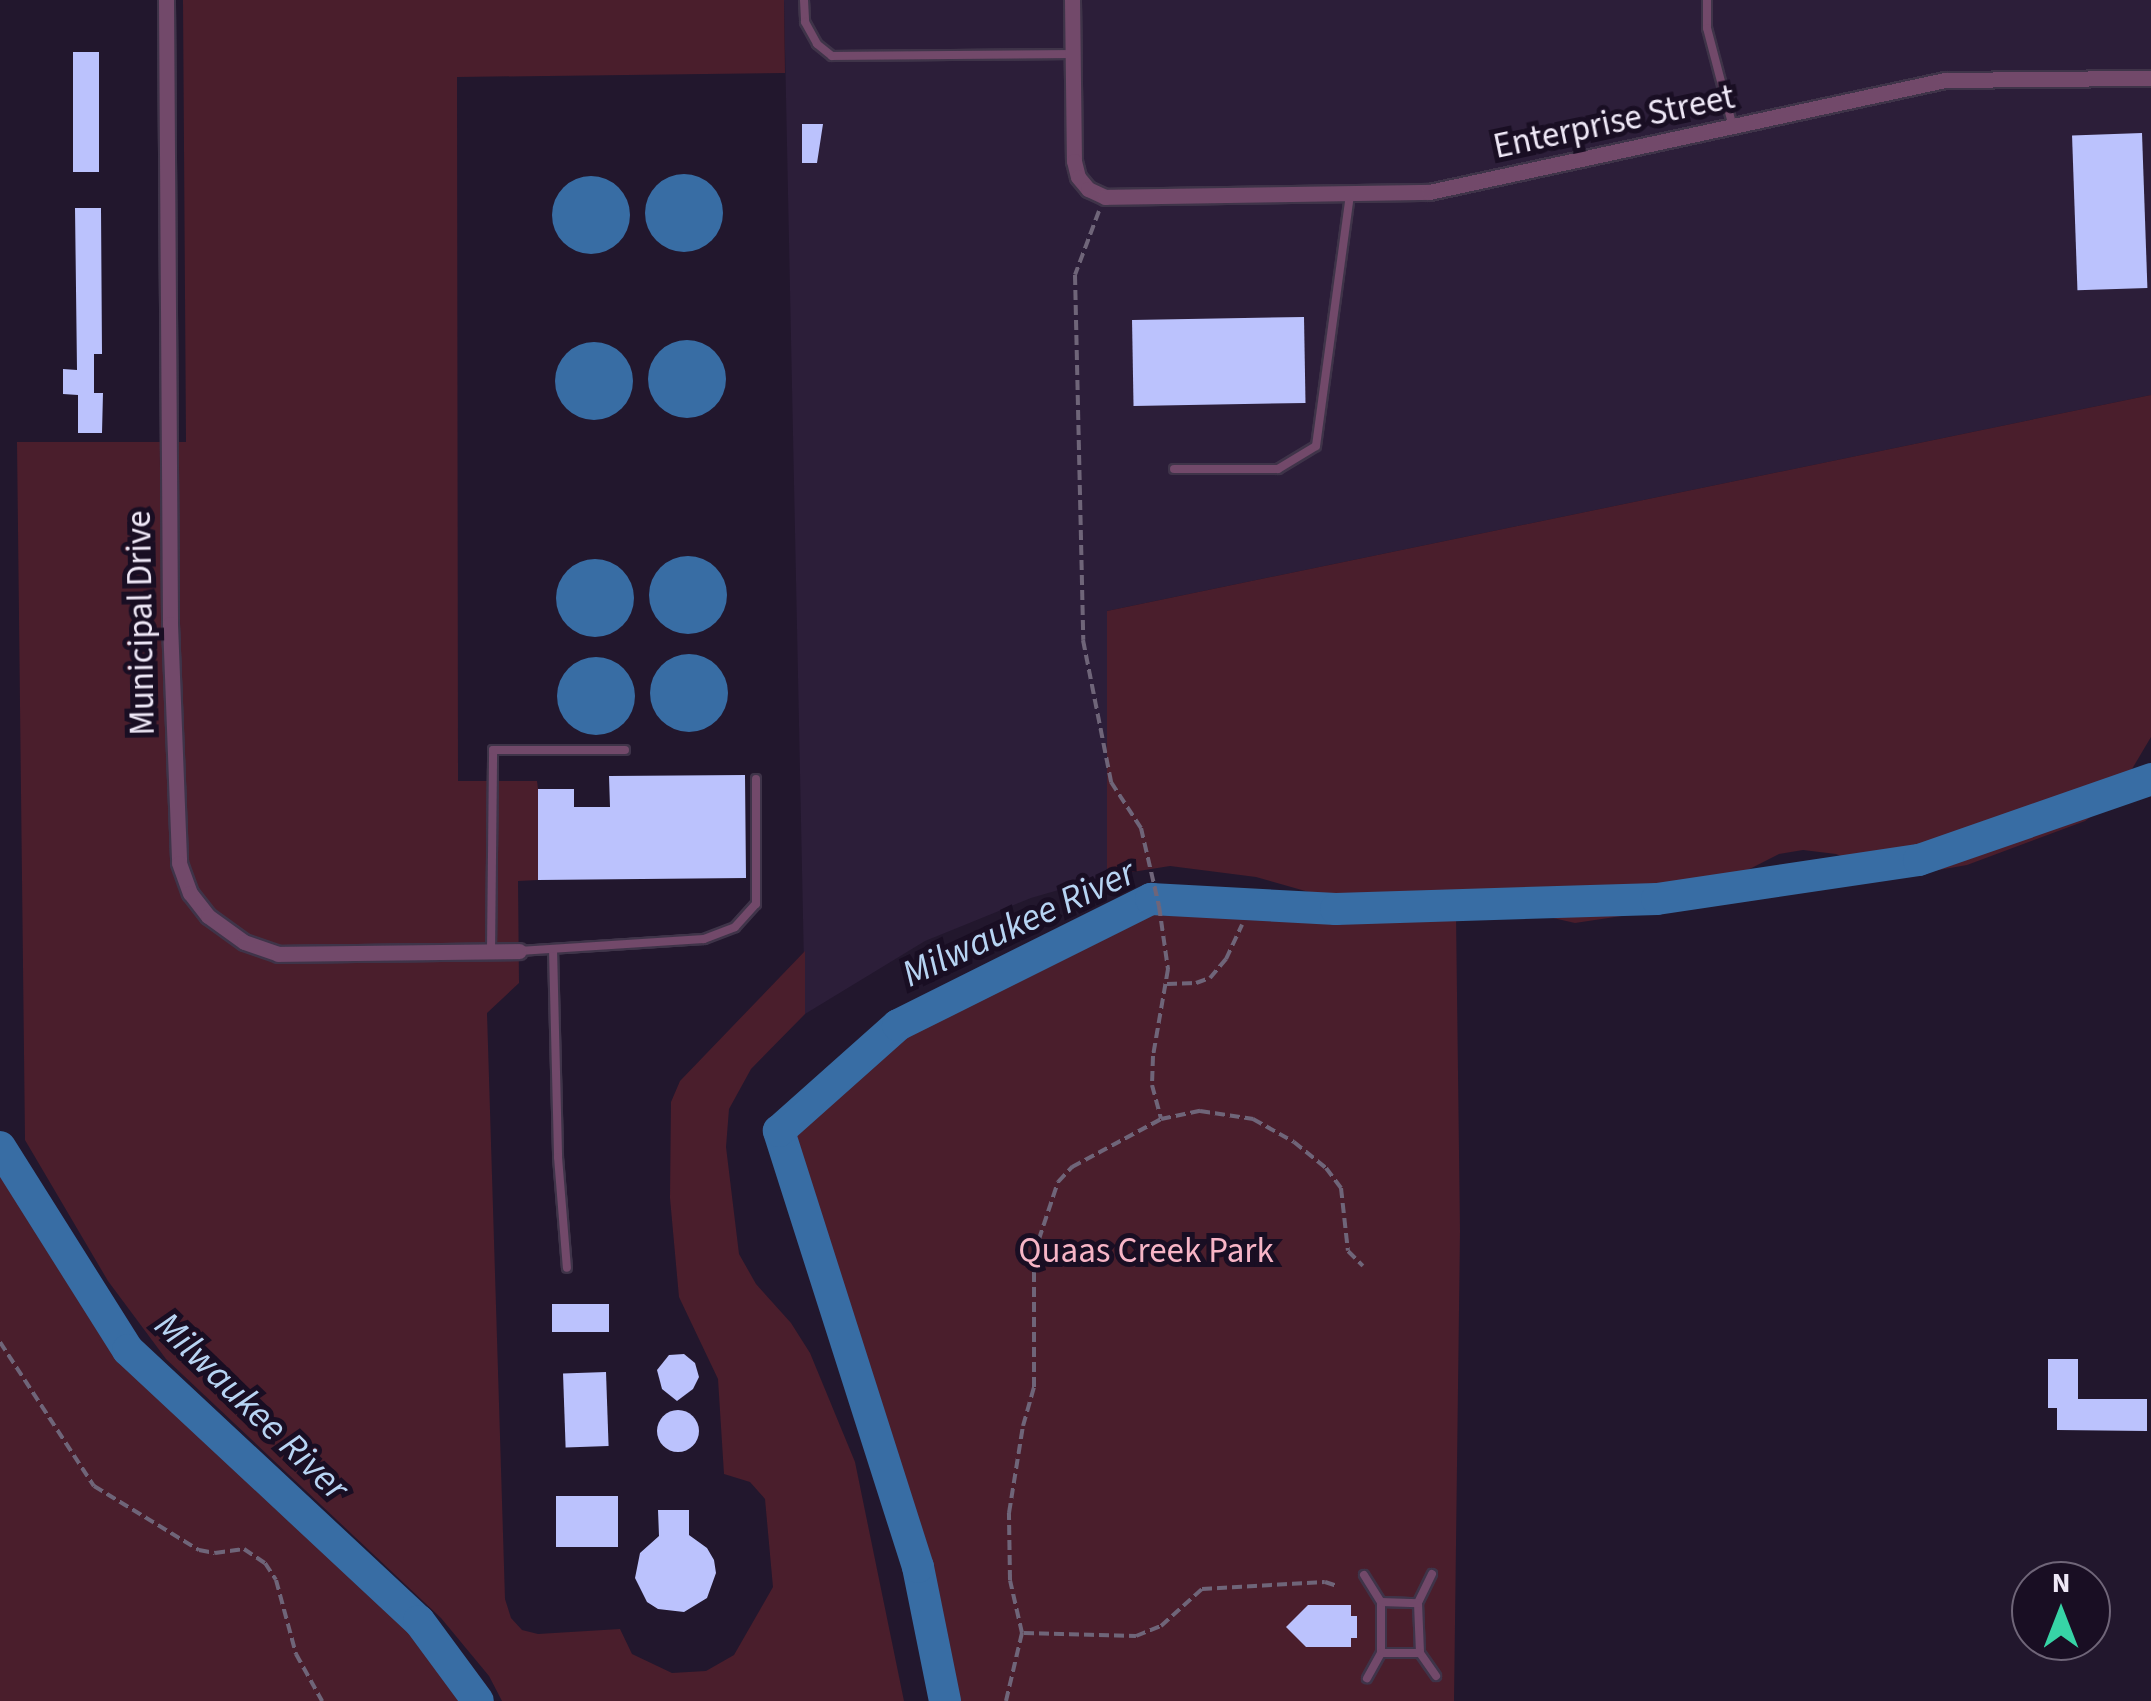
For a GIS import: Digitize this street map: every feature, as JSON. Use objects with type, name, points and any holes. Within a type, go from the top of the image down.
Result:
[{"type":"street","name":"Municipal Drive","points":[[166,0],[170,624],[179,864],[190,893],[222,929],[278,954],[518,951]]},
{"type":"street","points":[[1072,0],[1073,54]]},
{"type":"street","name":"Enterprise Street","points":[[1073,54],[1074,160],[1078,177],[1088,190],[1104,197],[1429,192],[1945,80],[2151,78]]},
{"type":"lane","points":[[804,0],[805,22],[817,44],[832,56],[1073,54]]},
{"type":"lane","points":[[1707,0],[1707,28],[1733,127]]},
{"type":"lane","points":[[1174,469],[1278,469],[1316,446],[1350,194]]},
{"type":"lane","points":[[491,952],[493,750],[624,750]]},
{"type":"lane","points":[[518,951],[704,939],[735,928],[756,904],[756,778]]},
{"type":"lane","points":[[554,949],[558,1156],[567,1268]]},
{"type":"lane","points":[[1432,1574],[1418,1603],[1420,1653],[1436,1676]]},
{"type":"lane","points":[[1364,1576],[1380,1602],[1381,1653],[1367,1678]]},
{"type":"lane","points":[[1380,1602],[1418,1603]]},
{"type":"lane","points":[[1381,1653],[1420,1653]]},
{"type":"path","points":[[1104,197],[1075,275],[1083,640],[1111,782],[1141,828],[1150,855],[1165,942],[1167,984],[1153,1056],[1152,1086],[1161,1119]]},
{"type":"path","points":[[1167,984],[1196,983],[1210,978],[1226,959],[1242,925]]},
{"type":"path","points":[[1006,1701],[1022,1632],[1010,1580],[1009,1513],[1022,1426],[1034,1387],[1034,1254],[1058,1182],[1072,1167],[1161,1119],[1200,1110],[1253,1119],[1294,1142],[1326,1168],[1341,1188],[1348,1251],[1363,1266]]},
{"type":"path","points":[[0,1342],[94,1486],[199,1550],[244,1549],[265,1563],[276,1580],[296,1654],[322,1701]]},
{"type":"path","points":[[1022,1632],[1136,1636],[1161,1626],[1202,1589],[1325,1582],[1337,1586]]},
{"type":"shaded area","points":[[784,0],[2151,0],[2151,395],[1107,611],[1107,876],[1031,898],[925,941],[805,1014]]},
{"type":"green space","points":[[183,0],[784,0],[785,73],[457,77],[458,781],[537,781],[538,789],[538,880],[518,881],[519,983],[487,1013],[505,1599],[511,1618],[522,1630],[538,1634],[620,1629],[632,1654],[672,1673],[706,1671],[734,1655],[773,1587],[765,1499],[750,1482],[724,1474],[718,1379],[679,1297],[670,1198],[671,1102],[680,1081],[805,951],[805,1014],[751,1069],[729,1109],[726,1147],[739,1254],[756,1284],[791,1323],[810,1353],[855,1462],[904,1701],[502,1701],[489,1676],[441,1618],[166,1359],[108,1281],[25,1140],[17,442],[186,442]]},
{"type":"green space","name":"Quaas Creek Park","points":[[2151,395],[2151,737],[2113,801],[2085,821],[1967,865],[1916,874],[1880,872],[1836,854],[1803,850],[1779,854],[1728,880],[1635,914],[1575,923],[1531,913],[1456,914],[1460,1231],[1454,1701],[945,1701],[918,1567],[779,1131],[898,1025],[1151,899],[1344,902],[1256,877],[1170,866],[1107,876],[1107,611]]},
{"type":"green space","points":[[0,1147],[128,1350],[419,1621],[478,1701],[0,1701]]},
{"type":"water","points":[[684,174],[699,177],[711,186],[720,198],[720,228],[711,240],[699,249],[684,252],[669,249],[657,240],[648,228],[645,213],[648,198],[657,186],[669,177]]},
{"type":"water","points":[[591,176],[606,179],[618,188],[627,200],[627,230],[618,242],[606,251],[591,254],[576,251],[564,242],[555,230],[552,215],[555,200],[564,188],[576,179]]},
{"type":"water","points":[[687,340],[702,343],[714,352],[723,364],[723,394],[714,406],[702,415],[687,418],[672,415],[660,406],[651,394],[648,379],[651,364],[660,352],[672,343]]},
{"type":"water","points":[[594,342],[609,345],[621,354],[630,366],[630,396],[621,408],[609,417],[594,420],[579,417],[567,408],[558,396],[555,381],[558,366],[567,354],[579,345]]},
{"type":"water","points":[[688,556],[703,559],[715,568],[724,580],[724,610],[715,622],[703,631],[688,634],[673,631],[661,622],[652,610],[649,595],[652,580],[661,568],[673,559]]},
{"type":"water","points":[[595,559],[610,562],[622,571],[631,583],[631,613],[622,625],[610,634],[595,637],[580,634],[568,625],[559,613],[556,598],[559,583],[568,571],[580,562]]},
{"type":"water","points":[[689,654],[704,657],[716,666],[725,678],[725,708],[716,720],[704,729],[689,732],[674,729],[662,720],[653,708],[650,693],[653,678],[662,666],[674,657]]},
{"type":"water","points":[[596,657],[611,660],[623,669],[632,681],[632,711],[623,723],[611,732],[596,735],[581,732],[569,723],[560,711],[557,696],[560,681],[569,669],[581,660]]},
{"type":"building","points":[[73,52],[99,52],[99,172],[73,172]]},
{"type":"building","points":[[802,124],[823,124],[817,163],[802,163]]},
{"type":"building","points":[[2142,133],[2147,288],[2077,290],[2072,135]]},
{"type":"building","points":[[75,208],[101,208],[102,354],[94,354],[94,393],[103,393],[102,433],[78,433],[78,395],[63,394],[63,369],[77,370]]},
{"type":"building","points":[[1304,317],[1306,403],[1134,406],[1132,320]]},
{"type":"building","points":[[745,775],[746,878],[538,880],[538,789],[574,789],[574,807],[610,807],[609,776]]},
{"type":"building","points":[[552,1304],[609,1304],[609,1332],[552,1332]]},
{"type":"building","points":[[684,1354],[695,1363],[699,1377],[693,1389],[677,1401],[662,1389],[657,1370],[669,1355]]},
{"type":"building","points":[[2048,1359],[2078,1359],[2078,1399],[2147,1399],[2147,1431],[2057,1430],[2057,1408],[2048,1408]]},
{"type":"building","points":[[606,1372],[609,1446],[566,1447],[563,1374]]},
{"type":"building","points":[[678,1410],[693,1416],[699,1431],[693,1446],[678,1452],[663,1446],[657,1431],[663,1416]]},
{"type":"building","points":[[556,1496],[618,1496],[618,1547],[556,1547]]},
{"type":"building","points":[[658,1510],[689,1510],[689,1535],[707,1548],[714,1560],[716,1573],[707,1598],[684,1612],[658,1609],[647,1602],[635,1578],[640,1553],[659,1536]]},
{"type":"building","points":[[1308,1605],[1351,1605],[1351,1616],[1357,1616],[1357,1638],[1351,1638],[1351,1647],[1306,1647],[1286,1627]]},
{"type":"waterway","name":"Milwaukee River","points":[[945,1701],[918,1567],[779,1131],[898,1025],[1151,899],[1336,909],[1657,899],[1919,860],[2151,779]]},
{"type":"waterway","name":"Milwaukee River","points":[[0,1147],[128,1350],[419,1621],[478,1701]]}]
